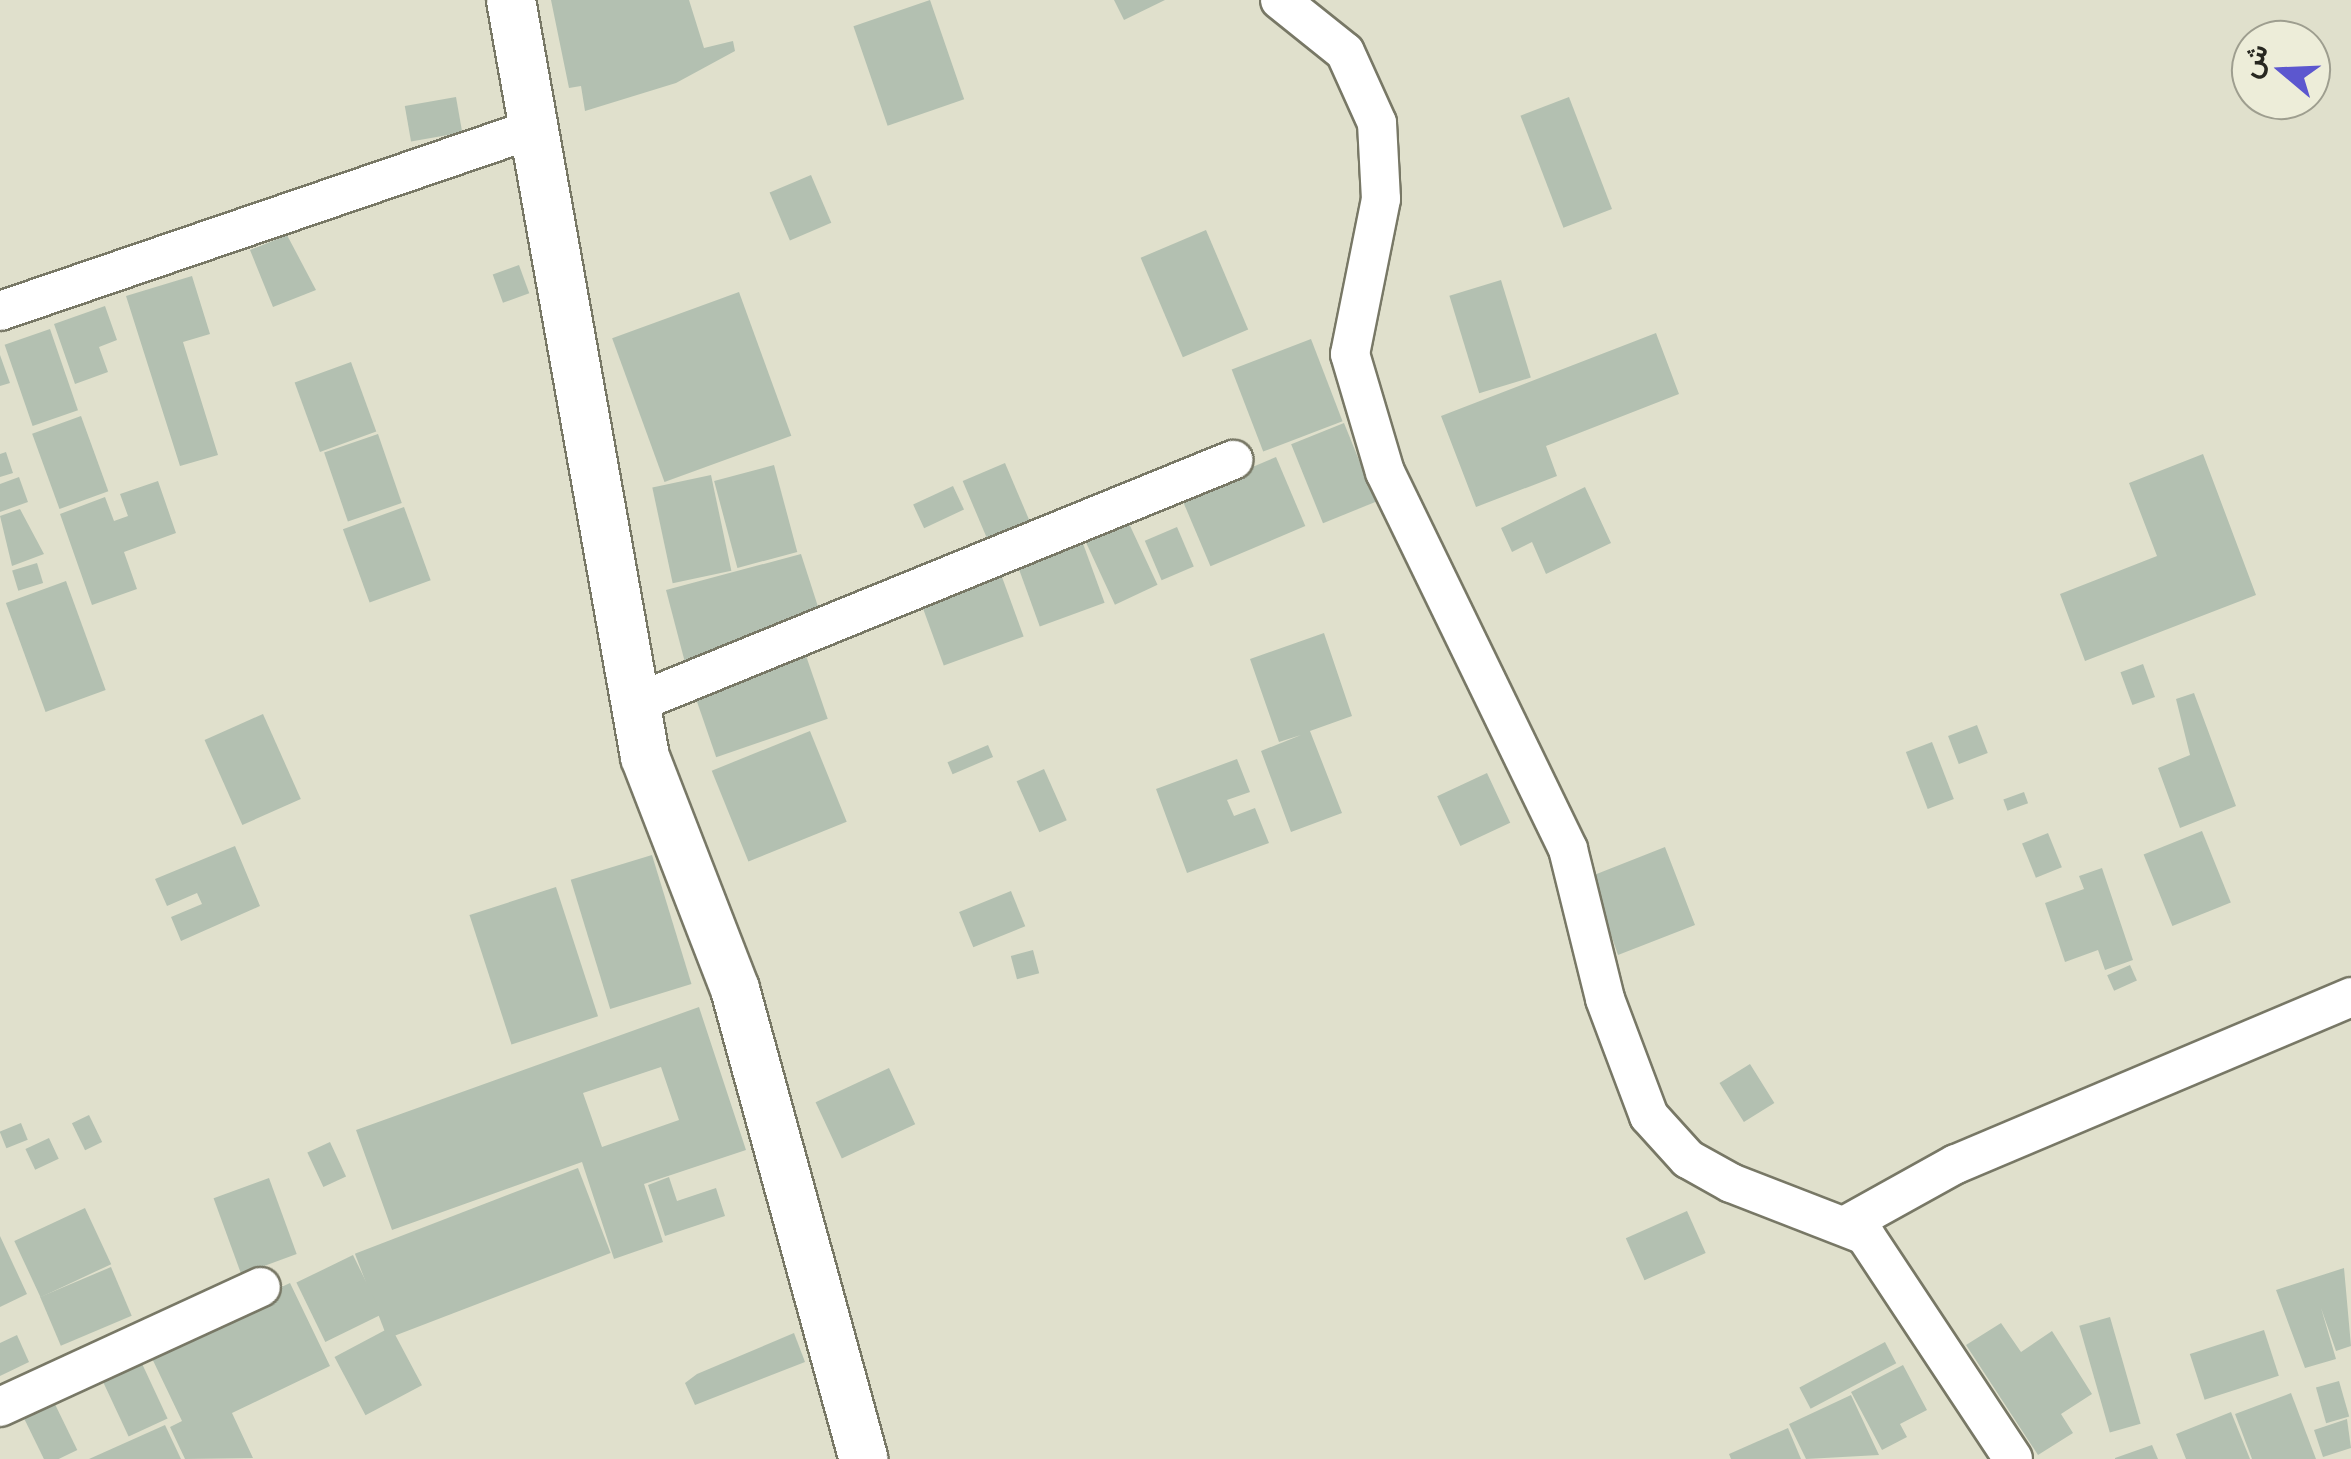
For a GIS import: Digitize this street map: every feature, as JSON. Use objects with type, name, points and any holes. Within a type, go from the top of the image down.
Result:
[{"type":"street","points":[[510,0],[645,758],[735,988],[864,1459]]},
{"type":"street","points":[[1280,0],[1345,52],[1377,123],[1381,200],[1350,354],[1385,472],[1568,849],[1605,998],[1649,1116],[1688,1159],[1865,1235],[2013,1459]]},
{"type":"street","points":[[0,311],[533,128]]},
{"type":"street","points":[[636,702],[1233,460]]},
{"type":"street","points":[[1844,1226],[1956,1164],[2351,997]]},
{"type":"street","points":[[0,1407],[262,1287]]},
{"type":"building","points":[[551,0],[689,0],[704,48],[733,41],[735,51],[676,83],[585,111],[581,86],[569,88]]},
{"type":"building","points":[[930,0],[964,99],[888,126],[853,26]]},
{"type":"building","points":[[1114,0],[1165,0],[1124,20]]},
{"type":"building","points":[[456,97],[462,132],[411,141],[405,106]]},
{"type":"building","points":[[1569,97],[1612,209],[1563,228],[1520,116]]},
{"type":"building","points":[[811,175],[831,223],[790,240],[770,193]]},
{"type":"building","points":[[1206,230],[1248,329],[1183,357],[1141,258]]},
{"type":"building","points":[[287,235],[316,290],[273,307],[250,250]]},
{"type":"building","points":[[519,265],[529,293],[503,303],[493,275]]},
{"type":"building","points":[[192,276],[210,334],[183,342],[218,455],[180,466],[126,296]]},
{"type":"building","points":[[1501,280],[1531,378],[1479,393],[1449,296]]},
{"type":"building","points":[[739,292],[791,436],[664,482],[612,338]]},
{"type":"building","points":[[105,306],[117,340],[99,347],[108,372],[75,384],[54,324]]},
{"type":"building","points":[[50,329],[78,410],[33,426],[5,345]]},
{"type":"building","points":[[1656,333],[1679,394],[1546,446],[1557,476],[1476,507],[1441,416]]},
{"type":"building","points":[[1311,339],[1343,421],[1263,452],[1232,369]]},
{"type":"building","points":[[0,355],[10,383],[0,386]]},
{"type":"building","points":[[351,362],[376,432],[320,452],[295,383]]},
{"type":"building","points":[[81,416],[108,491],[59,509],[32,434]]},
{"type":"building","points":[[1344,423],[1376,502],[1323,523],[1291,444]]},
{"type":"building","points":[[378,434],[402,503],[348,522],[324,453]]},
{"type":"building","points":[[6,452],[13,473],[0,477],[0,454]]},
{"type":"building","points":[[2203,454],[2256,595],[2085,661],[2060,594],[2157,556],[2129,483]]},
{"type":"building","points":[[1276,457],[1305,526],[1210,566],[1181,497]]},
{"type":"building","points":[[1005,463],[1034,532],[992,550],[963,481]]},
{"type":"building","points":[[774,465],[797,552],[737,568],[714,481]]},
{"type":"building","points":[[711,475],[731,571],[673,583],[652,487]]},
{"type":"building","points":[[19,477],[28,502],[0,512],[0,484]]},
{"type":"building","points":[[158,481],[176,533],[124,552],[137,589],[92,605],[60,514],[105,497],[114,521],[128,516],[120,494]]},
{"type":"building","points":[[953,486],[964,510],[924,528],[913,505]]},
{"type":"building","points":[[1585,487],[1611,543],[1546,574],[1532,542],[1512,552],[1501,528]]},
{"type":"building","points":[[404,507],[431,580],[370,603],[343,529]]},
{"type":"building","points":[[20,509],[44,554],[12,566],[0,516]]},
{"type":"building","points":[[1125,515],[1158,585],[1115,605],[1082,535]]},
{"type":"building","points":[[1177,527],[1194,567],[1162,580],[1145,541]]},
{"type":"building","points":[[1081,538],[1105,603],[1040,626],[1016,562]]},
{"type":"building","points":[[801,554],[822,619],[688,674],[666,590]]},
{"type":"building","points":[[37,563],[43,583],[18,591],[12,571]]},
{"type":"building","points":[[998,566],[1024,636],[944,666],[918,595]]},
{"type":"building","points":[[66,581],[106,690],[46,712],[6,603]]},
{"type":"building","points":[[1324,633],[1352,716],[1310,731],[1342,813],[1291,832],[1261,751],[1301,735],[1279,742],[1250,659]]},
{"type":"building","points":[[803,647],[828,719],[716,757],[691,685]]},
{"type":"building","points":[[2143,664],[2155,697],[2132,705],[2120,672]]},
{"type":"building","points":[[2194,693],[2236,806],[2180,828],[2158,768],[2190,755],[2176,699]]},
{"type":"building","points":[[263,714],[301,799],[242,825],[205,740]]},
{"type":"building","points":[[1977,725],[1988,753],[1959,764],[1948,736]]},
{"type":"building","points":[[810,731],[847,822],[748,862],[712,771]]},
{"type":"building","points":[[1932,742],[1954,799],[1928,809],[1906,752]]},
{"type":"building","points":[[988,745],[993,757],[953,774],[947,762]]},
{"type":"building","points":[[1237,759],[1250,792],[1227,800],[1234,816],[1255,808],[1269,843],[1187,873],[1156,789]]},
{"type":"building","points":[[1044,769],[1067,820],[1039,832],[1017,781]]},
{"type":"building","points":[[1487,773],[1510,823],[1460,846],[1437,796]]},
{"type":"building","points":[[2024,792],[2028,803],[2007,811],[2003,800]]},
{"type":"building","points":[[2202,831],[2231,902],[2172,926],[2144,855]]},
{"type":"building","points":[[2048,833],[2062,867],[2036,878],[2022,843]]},
{"type":"building","points":[[235,846],[260,906],[181,941],[171,917],[202,904],[197,893],[167,906],[155,879]]},
{"type":"building","points":[[1665,847],[1695,925],[1618,955],[1607,923],[1600,926],[1589,877]]},
{"type":"building","points":[[652,855],[691,984],[610,1009],[571,880]]},
{"type":"building","points":[[2102,868],[2133,960],[2105,970],[2098,950],[2065,962],[2045,903],[2084,889],[2079,876]]},
{"type":"building","points":[[556,887],[598,1016],[511,1044],[469,915]]},
{"type":"building","points":[[1011,891],[1025,926],[973,947],[959,912]]},
{"type":"building","points":[[1033,950],[1039,973],[1017,979],[1011,956]]},
{"type":"building","points":[[2130,965],[2137,981],[2114,991],[2107,975]]},
{"type":"building","points":[[699,1007],[746,1150],[644,1184],[663,1242],[614,1259],[582,1162],[392,1230],[356,1130]],"holes":[[[661,1067],[679,1120],[602,1147],[583,1093]]]},
{"type":"building","points":[[1750,1064],[1774,1103],[1744,1122],[1719,1083]]},
{"type":"building","points":[[889,1068],[915,1124],[842,1158],[816,1102]]},
{"type":"building","points":[[89,1115],[102,1142],[85,1150],[72,1123]]},
{"type":"building","points":[[21,1123],[28,1140],[6,1148],[0,1131]]},
{"type":"building","points":[[49,1138],[59,1159],[35,1170],[25,1149]]},
{"type":"building","points":[[330,1142],[346,1176],[323,1187],[307,1153]]},
{"type":"building","points":[[578,1168],[611,1253],[387,1339],[355,1254]]},
{"type":"building","points":[[669,1177],[677,1201],[716,1188],[725,1216],[665,1236],[648,1185]]},
{"type":"building","points":[[269,1178],[297,1254],[241,1274],[214,1198]]},
{"type":"building","points":[[85,1208],[111,1264],[41,1297],[14,1241]]},
{"type":"building","points":[[1687,1211],[1706,1253],[1645,1280],[1626,1238]]},
{"type":"building","points":[[0,1236],[27,1294],[0,1307]]},
{"type":"building","points":[[353,1255],[382,1314],[325,1342],[296,1283]]},
{"type":"building","points":[[111,1267],[132,1316],[61,1346],[40,1297]]},
{"type":"building","points":[[2344,1268],[2351,1346],[2336,1351],[2321,1308],[2336,1359],[2305,1368],[2276,1290]]},
{"type":"building","points":[[290,1283],[330,1366],[232,1413],[253,1458],[185,1459],[170,1427],[182,1421],[148,1350]]},
{"type":"building","points":[[2110,1317],[2141,1424],[2110,1433],[2079,1326]]},
{"type":"building","points":[[2001,1323],[2021,1352],[2052,1331],[2092,1394],[2061,1414],[2073,1433],[2038,1455],[1966,1345]]},
{"type":"building","points":[[391,1327],[422,1385],[365,1415],[334,1357]]},
{"type":"building","points":[[2264,1330],[2279,1376],[2205,1400],[2190,1354]]},
{"type":"building","points":[[794,1333],[805,1362],[695,1405],[685,1383],[697,1374]]},
{"type":"building","points":[[17,1335],[29,1362],[0,1376],[0,1343]]},
{"type":"building","points":[[1885,1342],[1896,1363],[1811,1409],[1799,1388]]},
{"type":"building","points":[[138,1355],[168,1418],[129,1437],[99,1373]]},
{"type":"building","points":[[1903,1365],[1927,1410],[1900,1424],[1907,1437],[1882,1450],[1851,1392]]},
{"type":"building","points":[[2339,1381],[2349,1417],[2326,1423],[2316,1388]]},
{"type":"building","points":[[2291,1393],[2316,1459],[2252,1459],[2235,1414]]},
{"type":"building","points":[[1851,1395],[1879,1455],[1806,1459],[1789,1424]]},
{"type":"building","points":[[51,1396],[77,1450],[59,1459],[44,1459],[20,1411]]},
{"type":"building","points":[[2231,1412],[2250,1459],[2186,1459],[2176,1434]]},
{"type":"building","points":[[2347,1419],[2351,1448],[2323,1457],[2314,1430]]},
{"type":"building","points":[[165,1425],[181,1459],[89,1459]]},
{"type":"building","points":[[1788,1428],[1801,1459],[1731,1459],[1729,1454]]},
{"type":"building","points":[[2152,1445],[2158,1459],[2115,1459],[2115,1458]]}]
